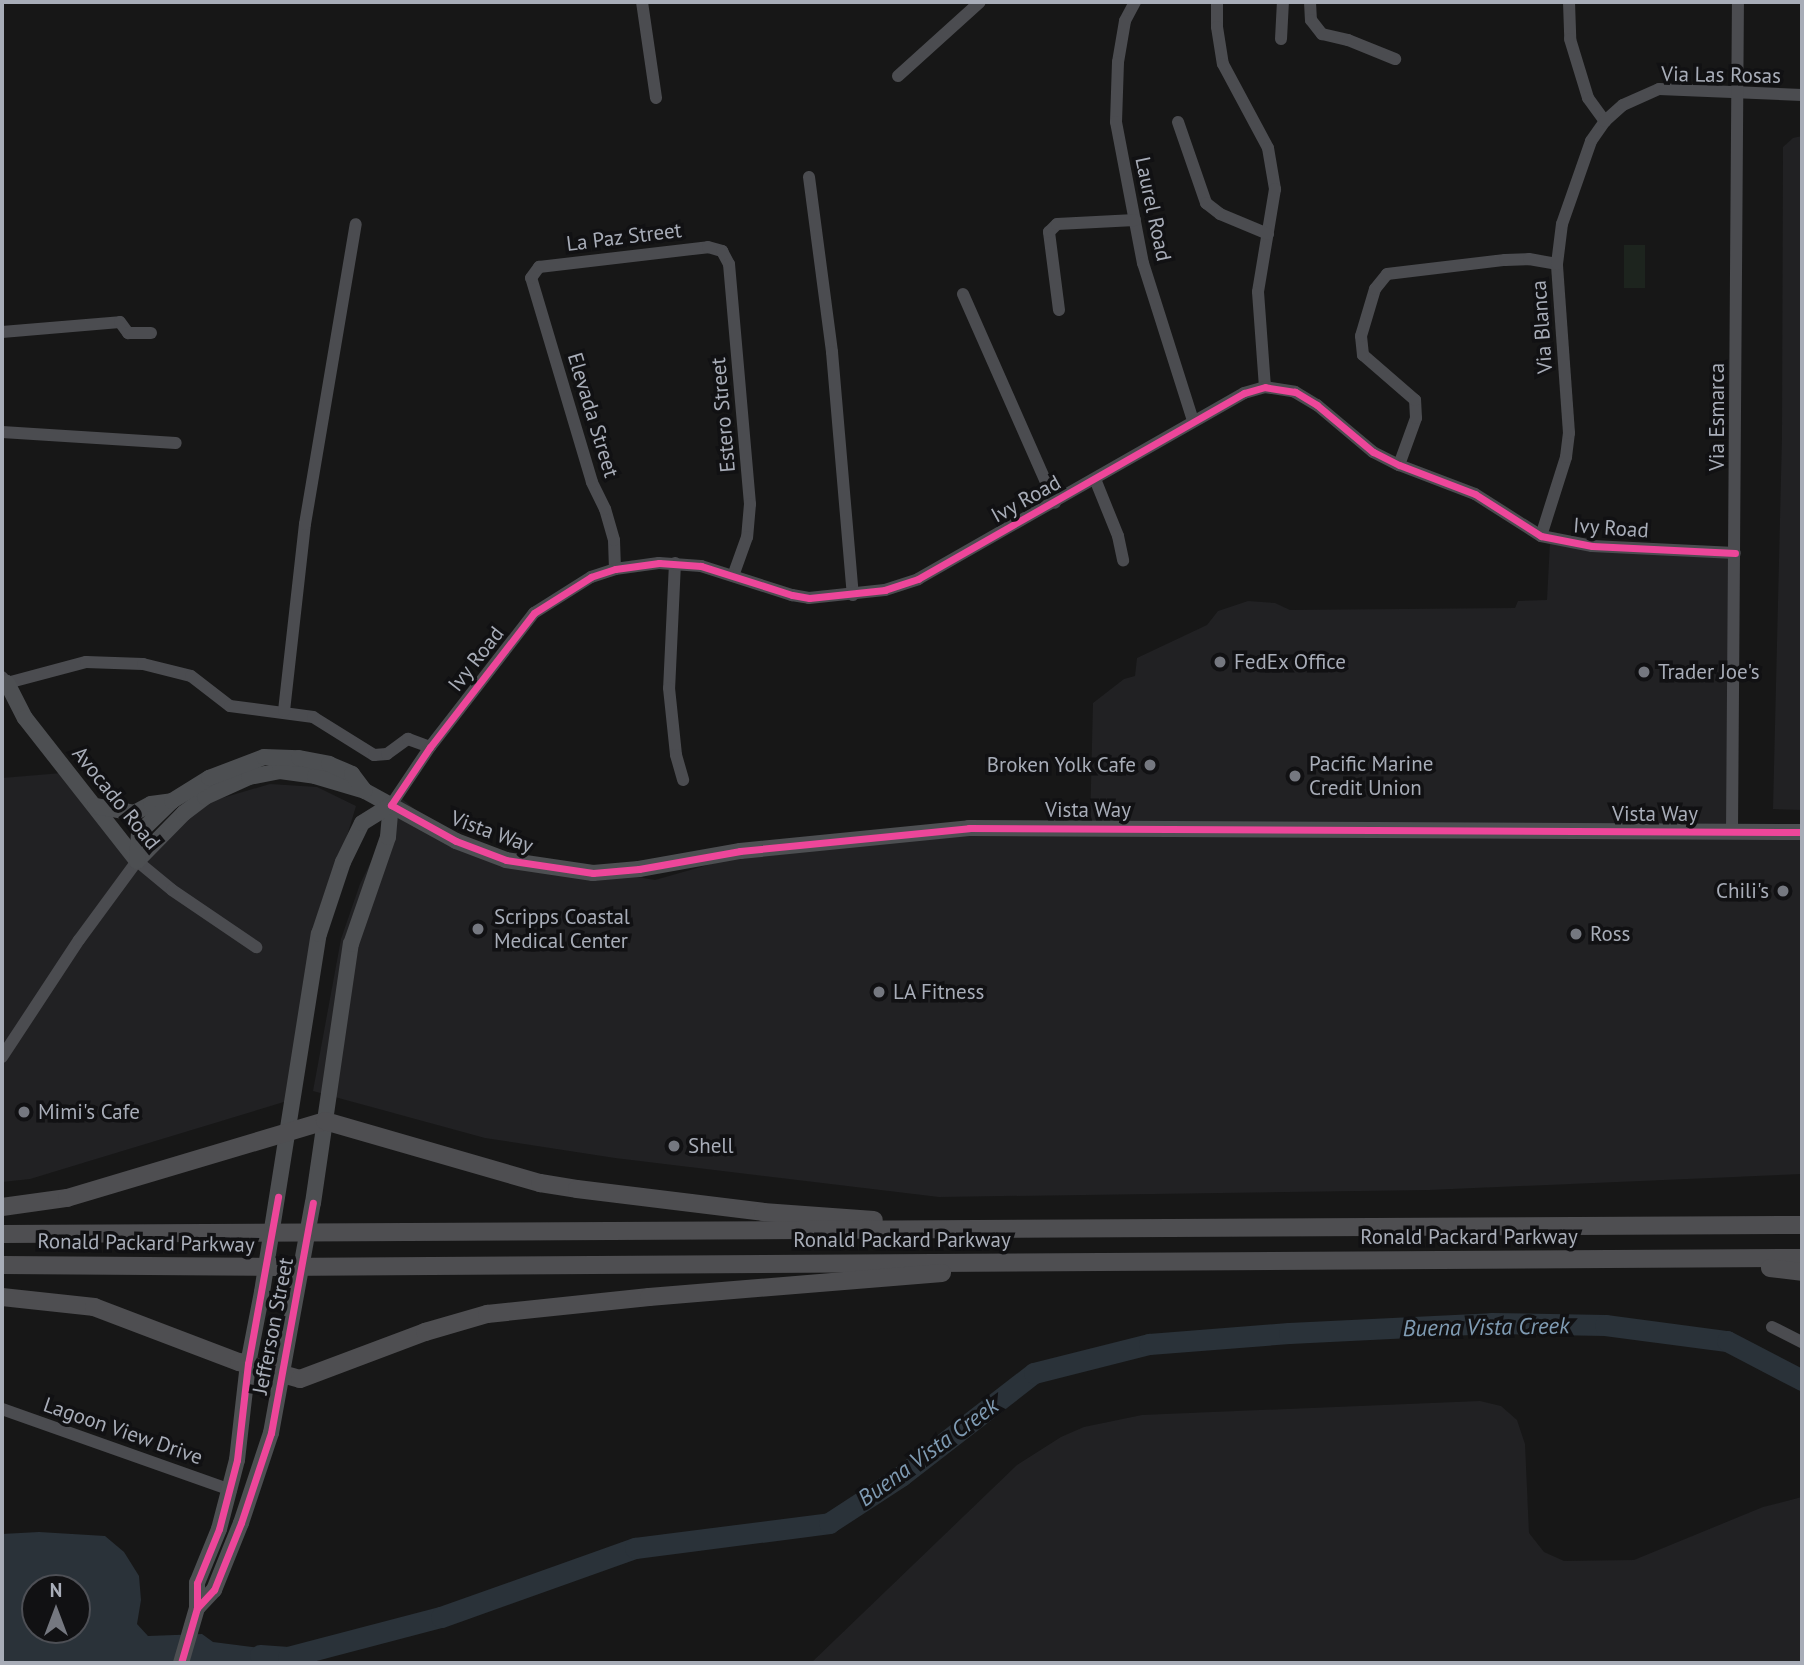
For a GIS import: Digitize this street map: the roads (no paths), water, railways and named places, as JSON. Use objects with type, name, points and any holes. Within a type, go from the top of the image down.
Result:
[{"type":"highway","points":[[2,1207],[67,1198],[139,1179],[289,1130],[325,1121],[540,1182],[577,1189],[763,1212],[1042,1230]]},
{"type":"highway","name":"Ronald Packard Parkway","points":[[2,1234],[1796,1225]]},
{"type":"highway","name":"Ronald Packard Parkway","points":[[2,1265],[287,1267],[1802,1258]]},
{"type":"highway","points":[[1683,1259],[1802,1272]]},
{"type":"highway","points":[[2,1297],[94,1307],[248,1364],[300,1379],[425,1332],[487,1314],[527,1308],[1077,1262]]},
{"type":"main road","name":"Avocado Road","points":[[3,681],[25,718],[137,861]]},
{"type":"main road","name":"Vista Way","points":[[137,861],[139,834],[172,801],[209,778],[264,757],[299,758],[329,764],[352,774],[365,791]]},
{"type":"main road","name":"Vista Way","points":[[137,861],[184,813],[205,797],[262,772],[315,776],[365,791],[456,841],[506,860],[593,873],[639,869],[740,851],[969,828],[1802,832]]},
{"type":"main road","points":[[94,806],[134,813],[151,804],[172,801]]},
{"type":"main road","name":"Jefferson Street","points":[[197,1608],[214,1590],[241,1523],[271,1433],[313,1203],[351,944],[388,837],[391,805]]},
{"type":"main road","name":"Jefferson Street","points":[[181,1663],[197,1608],[197,1583],[231,1490],[237,1460],[248,1364],[278,1197],[319,934],[362,823],[391,805]]},
{"type":"street","points":[[642,2],[656,99]]},
{"type":"street","points":[[898,76],[980,2]]},
{"type":"street","name":"Laurel Road","points":[[1135,2],[1125,20],[1118,62],[1116,122],[1143,263],[1194,421]]},
{"type":"street","points":[[1217,2],[1217,27],[1223,64],[1268,148],[1275,189],[1258,292],[1265,387]]},
{"type":"street","points":[[1281,39],[1283,2]]},
{"type":"street","points":[[1310,2],[1311,20],[1322,34],[1348,40],[1395,59]]},
{"type":"street","points":[[1569,2],[1574,51],[1588,99],[1605,121]]},
{"type":"street","name":"Via Esmarca","points":[[1732,832],[1738,2]]},
{"type":"street","name":"Via Las Rosas","points":[[1605,121],[1623,105],[1659,89],[1737,95],[1802,95]]},
{"type":"street","points":[[1178,121],[1206,203],[1220,214],[1268,234]]},
{"type":"street","name":"Via Blanca","points":[[1541,536],[1566,457],[1569,433],[1557,264],[1562,224],[1591,141],[1605,121]]},
{"type":"street","points":[[809,177],[832,352],[853,595]]},
{"type":"street","points":[[1059,310],[1049,232],[1058,224],[1135,219]]},
{"type":"street","points":[[284,711],[305,524],[356,224]]},
{"type":"street","name":"La Paz Street","points":[[534,273],[539,267],[656,253],[708,247],[722,251]]},
{"type":"street","name":"Estero Street","points":[[722,251],[729,264],[750,505],[747,537],[733,576]]},
{"type":"street","points":[[1399,465],[1416,418],[1415,400],[1363,355],[1361,336],[1375,289],[1387,274],[1505,260],[1529,259],[1557,264]]},
{"type":"street","name":"Elevada Street","points":[[534,273],[531,278],[584,456],[614,540],[615,569]]},
{"type":"street","points":[[963,294],[1055,503]]},
{"type":"street","points":[[2,332],[120,322],[128,332],[151,333]]},
{"type":"street","name":"Ivy Road","points":[[391,805],[430,747],[534,613],[561,593],[615,569],[675,563],[701,566],[809,598],[885,590],[918,579],[1244,393],[1265,387],[1295,392],[1317,405],[1373,452],[1399,465],[1475,494],[1541,536],[1592,546],[1735,552]]},
{"type":"street","points":[[2,432],[176,443]]},
{"type":"street","points":[[1095,479],[1118,536],[1123,560]]},
{"type":"street","points":[[675,563],[669,688],[676,755],[683,780]]},
{"type":"street","points":[[3,681],[71,664],[119,661],[191,676],[230,706],[284,711],[323,722],[354,746],[374,755],[387,754],[408,739],[430,747]]},
{"type":"street","name":"Avocado Road","points":[[137,861],[172,890],[256,947]]},
{"type":"street","name":"Vista Way","points":[[2,1057],[79,940],[137,861]]},
{"type":"street","points":[[1772,1327],[1802,1342]]},
{"type":"street","name":"Lagoon View Drive","points":[[2,1409],[231,1490]]},
{"type":"waterway","name":"Buena Vista Creek","points":[[260,1655],[288,1657],[441,1617],[635,1548],[829,1523],[901,1476],[1034,1373],[1149,1344],[1289,1333],[1491,1323],[1605,1325],[1727,1341],[1802,1380]]},
{"type":"place","name":"FedEx Office","points":[[1220,662]]},
{"type":"place","name":"Trader Joe's","points":[[1644,672]]},
{"type":"place","name":"Broken Yolk Cafe","points":[[1150,765]]},
{"type":"place","name":"Pacific Marine Credit Union","points":[[1295,776]]},
{"type":"place","name":"Chili's","points":[[1783,891]]},
{"type":"place","name":"Scripps Coastal Medical Center","points":[[478,929]]},
{"type":"place","name":"Ross","points":[[1576,934]]},
{"type":"place","name":"LA Fitness","points":[[879,992]]},
{"type":"place","name":"Mimi's Cafe","points":[[24,1112]]},
{"type":"place","name":"Shell","points":[[674,1146]]}]
